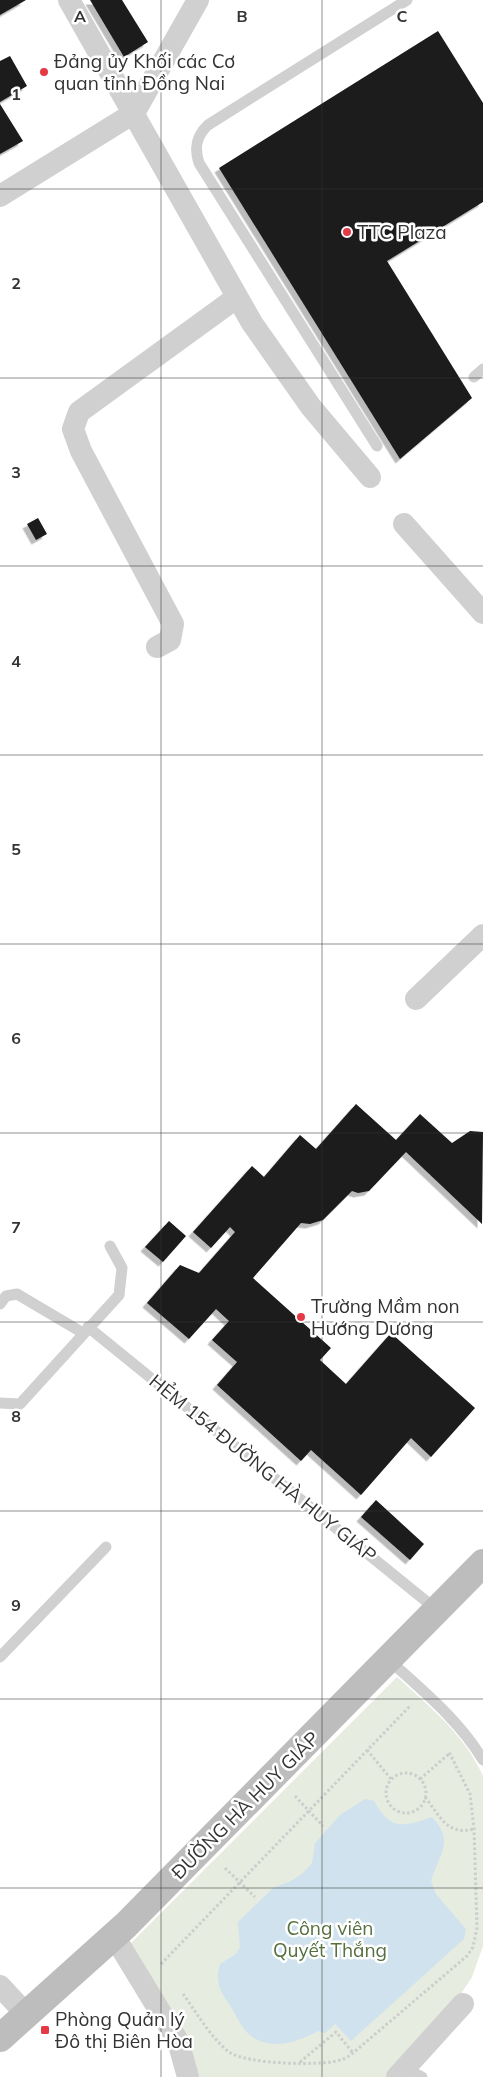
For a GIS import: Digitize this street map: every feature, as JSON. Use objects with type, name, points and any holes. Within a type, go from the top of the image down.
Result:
[{"type":"main road","name":"ĐƯỜNG HÀ HUY GIÁP","points":[[0,2038],[114,1936],[483,1563]]},
{"type":"street","points":[[69,0],[236,298],[311,407],[370,478]]},
{"type":"street","points":[[0,196],[134,113],[198,0]]},
{"type":"street","points":[[157,648],[170,640],[173,624],[81,451],[73,429],[79,412],[236,298]]},
{"type":"street","points":[[404,524],[483,612]]},
{"type":"street","points":[[416,999],[483,936]]},
{"type":"street","points":[[114,1936],[178,2041],[188,2077]]},
{"type":"street","points":[[0,1986],[27,2015]]},
{"type":"street","points":[[408,2074],[463,2004]]},
{"type":"lane","points":[[376,446],[199,163],[196,148],[200,132],[208,125],[408,0]]},
{"type":"lane","points":[[0,1403],[20,1404],[119,1295],[122,1268],[110,1246]]},
{"type":"lane","name":"HẺM 154 ĐƯỜNG HÀ HUY GIÁP","points":[[0,1304],[6,1296],[17,1294],[86,1330],[437,1610]]},
{"type":"lane","points":[[0,1657],[106,1547]]},
{"type":"lane","points":[[389,1660],[445,1711],[472,1742],[483,1760]]},
{"type":"path","points":[[160,1964],[411,1704],[418,1711]]},
{"type":"path","points":[[178,1987],[218,2042],[230,2053],[245,2058],[298,2063],[332,2062],[343,2059],[353,2053],[467,1956],[473,1947],[477,1928],[474,1829],[470,1794],[446,1746]]},
{"type":"path","points":[[367,1750],[391,1779]]},
{"type":"path","points":[[420,1779],[450,1753]]},
{"type":"path","points":[[410,1773],[420,1779],[424,1784],[425,1798],[423,1803],[413,1811],[406,1812],[394,1808],[389,1803],[386,1791],[391,1779],[396,1775],[410,1773]]},
{"type":"path","points":[[295,1796],[324,1826]]},
{"type":"path","points":[[425,1798],[448,1826],[455,1831],[474,1829]]},
{"type":"path","points":[[225,1868],[255,1896]]},
{"type":"path","points":[[154,1956],[166,1972]]},
{"type":"path","points":[[298,2063],[336,2032],[353,2053]]},
{"type":"green space","name":"Công viên Quyết Thắng","points":[[397,1677],[434,1710],[456,1734],[483,1776],[483,1946],[472,1977],[449,2012],[390,2077],[194,2077],[129,1945]]},
{"type":"water","points":[[365,1799],[374,1801],[386,1818],[392,1822],[398,1824],[413,1823],[432,1817],[439,1826],[443,1834],[443,1849],[431,1881],[436,1894],[466,1929],[464,1939],[351,2041],[335,2024],[325,2033],[318,2031],[294,2041],[276,2044],[259,2041],[251,2036],[242,2026],[218,1982],[220,1964],[236,1954],[240,1947],[238,1922],[273,1888],[291,1881],[302,1874],[312,1863],[315,1843],[340,1815]]},
{"type":"building","points":[[0,0],[26,0],[0,15]]},
{"type":"building","points":[[90,0],[122,0],[148,42],[124,57]]},
{"type":"building","name":"TTC Plaza","points":[[438,31],[483,103],[483,202],[387,261],[472,398],[400,459],[219,168]]},
{"type":"building","points":[[10,56],[27,86],[0,102],[0,61]]},
{"type":"building","points":[[0,104],[23,141],[0,154]]},
{"type":"building","points":[[38,518],[47,534],[36,540],[27,524]]},
{"type":"building","points":[[356,1104],[396,1140],[420,1114],[452,1143],[470,1131],[483,1132],[482,1224],[406,1152],[369,1191],[358,1193],[352,1191],[323,1220],[310,1224],[301,1223],[253,1278],[331,1348],[320,1360],[346,1384],[391,1333],[475,1408],[431,1457],[411,1438],[361,1495],[311,1450],[301,1461],[217,1385],[237,1362],[212,1340],[229,1321],[216,1309],[189,1339],[147,1303],[180,1265],[199,1273],[235,1232],[230,1227],[211,1248],[193,1232],[252,1166],[264,1177],[300,1135],[316,1149]]},
{"type":"building","points":[[169,1221],[186,1236],[163,1262],[145,1247]]},
{"type":"building","points":[[376,1500],[424,1544],[410,1560],[361,1517]]},
{"type":"place","name":"Đảng ủy Khối các Cơ quan tỉnh Đồng Nai","points":[[44,72]]},
{"type":"place","name":"TTC Plaza","points":[[347,232]]},
{"type":"place","name":"Trường Mầm non Hướng Dương","points":[[301,1317]]},
{"type":"place","name":"Phòng Quản lý Đô thị Biên Hòa","points":[[45,2030]]}]
